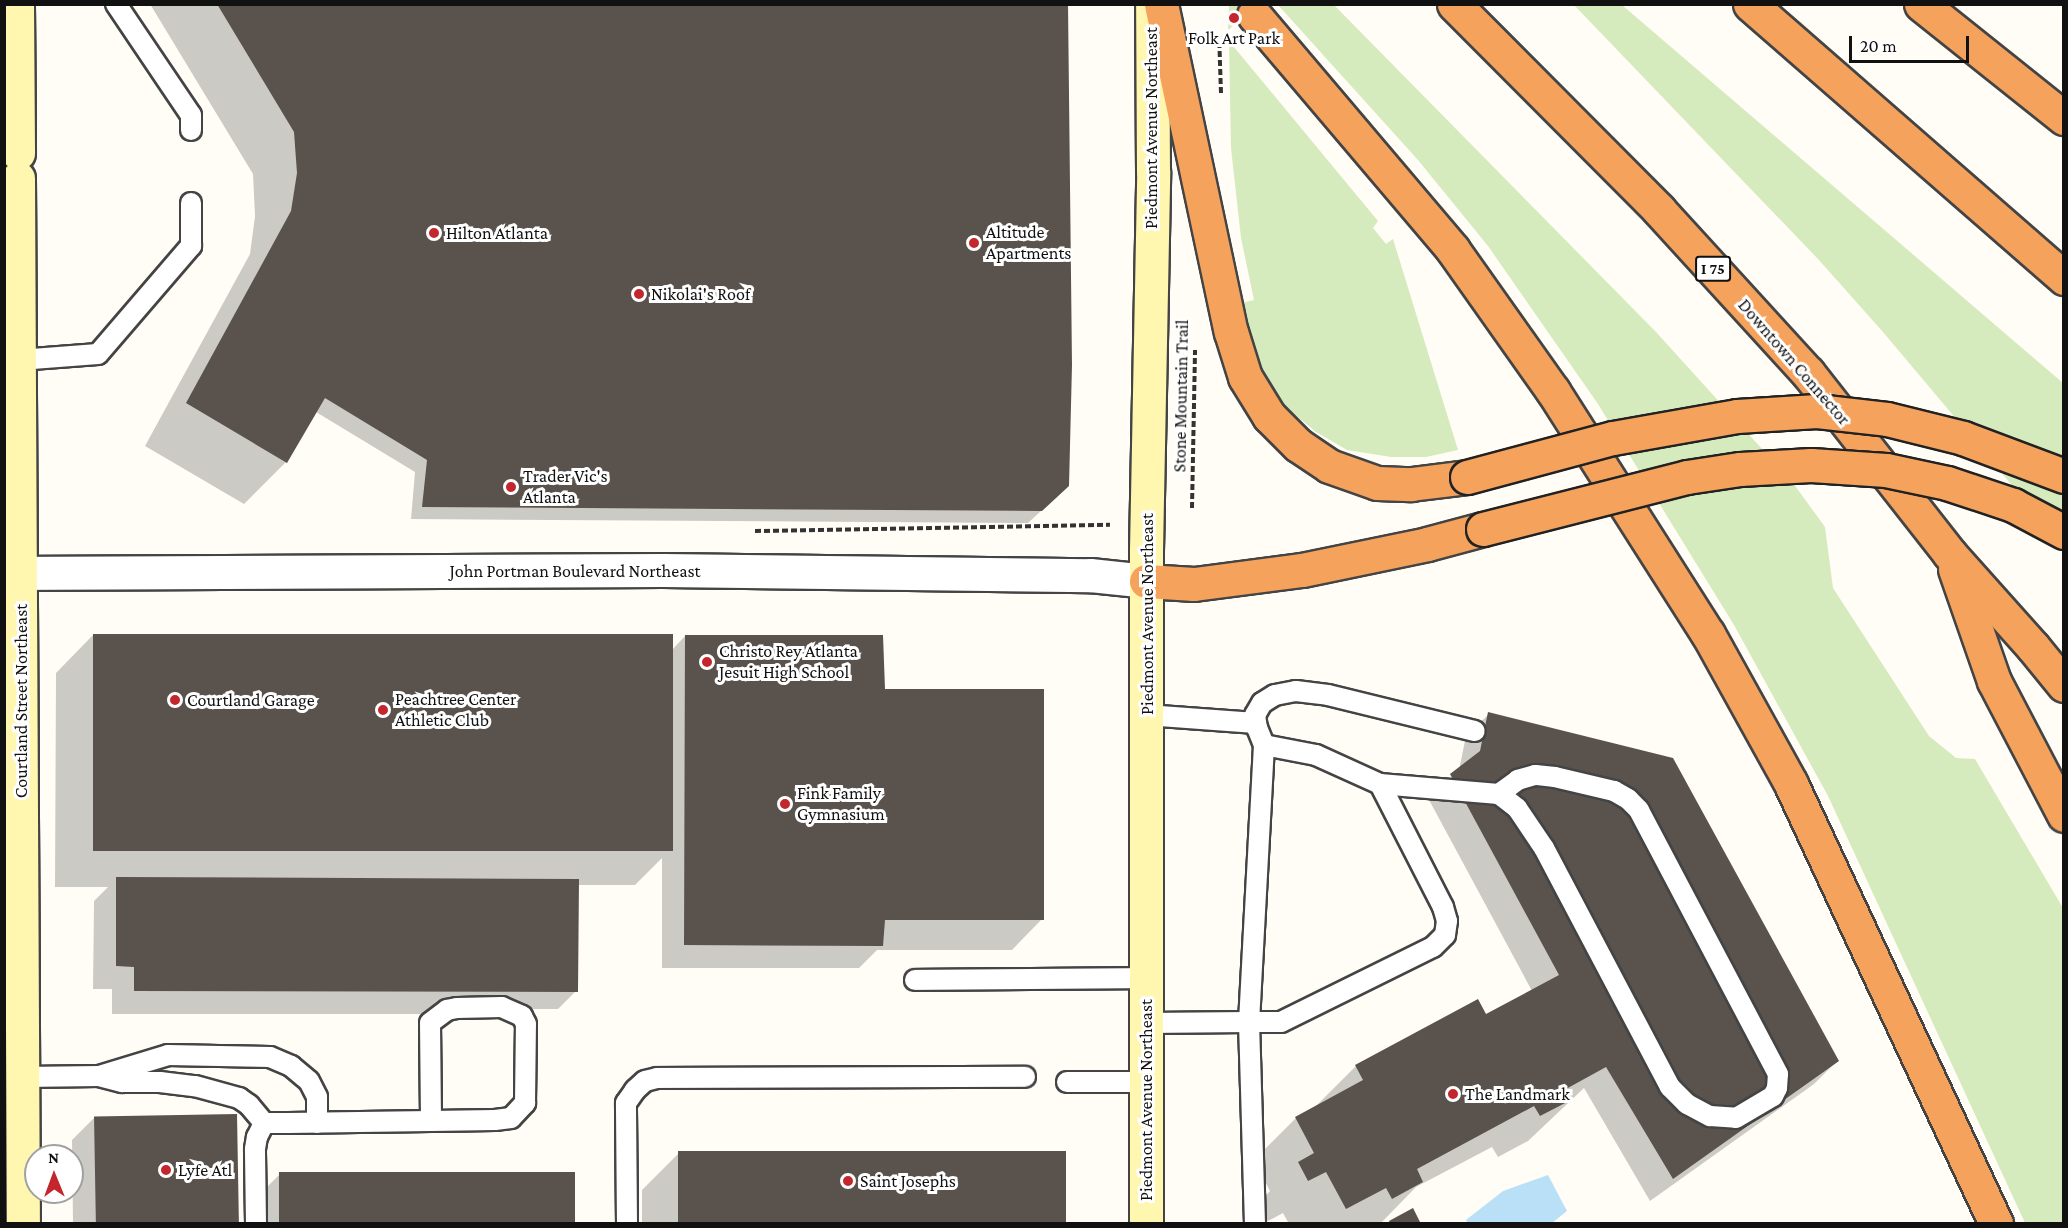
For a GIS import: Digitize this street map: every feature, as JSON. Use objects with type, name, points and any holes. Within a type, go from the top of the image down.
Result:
[{"type":"highway","points":[[1161,4],[1230,332],[1245,377],[1269,416],[1299,445],[1329,466],[1377,483],[1411,484],[1467,477],[1613,438],[1737,416],[1817,411],[1887,419],[1962,438],[2064,476]]},
{"type":"highway","name":"Downtown Connector","points":[[1454,4],[1659,210],[1808,373],[1949,553],[2064,685]]},
{"type":"highway","points":[[1750,4],[2064,278]]},
{"type":"highway","points":[[1921,4],[2064,118]]},
{"type":"highway","points":[[1254,15],[1453,250],[1553,391],[1708,634],[1791,784],[1996,1224]]},
{"type":"highway","points":[[1993,61],[2064,103]]},
{"type":"highway","points":[[1146,581],[1194,584],[1302,570],[1427,544],[1687,477],[1740,469],[1811,465],[1886,470],[1947,483],[2013,506],[2064,532]]},
{"type":"highway","points":[[1949,553],[1994,681],[2064,815]]},
{"type":"main road","name":"Courtland Street Northeast","points":[[17,4],[19,360],[12,573],[23,1077],[14,1183],[23,1224]]},
{"type":"main road","name":"Piedmont Avenue Northeast","points":[[1146,1224],[1146,581],[1153,171],[1152,4]]},
{"type":"street","name":"John Portman Boulevard Northeast","points":[[12,573],[663,570],[1090,575],[1146,581]]},
{"type":"lane","points":[[116,4],[191,115],[191,130]]},
{"type":"lane","points":[[19,360],[98,354],[191,246],[191,203]]},
{"type":"lane","points":[[1255,1224],[1249,1022],[1264,745],[1256,723],[1256,715],[1263,703],[1275,695],[1296,691],[1328,695],[1475,731]]},
{"type":"lane","points":[[1146,715],[1256,723]]},
{"type":"lane","points":[[1264,745],[1316,755],[1380,784],[1499,794],[1517,808],[1544,848],[1670,1087],[1687,1104],[1710,1116],[1736,1118],[1773,1096],[1778,1088],[1778,1074],[1639,810],[1628,798],[1614,791],[1555,777],[1534,775],[1518,780],[1499,794]]},
{"type":"lane","points":[[1147,1023],[1281,1022],[1433,947],[1445,934],[1447,921],[1443,907],[1380,784]]},
{"type":"lane","points":[[915,980],[1146,978]]},
{"type":"lane","points":[[264,1123],[317,1123],[495,1120],[511,1118],[521,1110],[525,1103],[526,1024],[522,1016],[502,1007],[457,1008],[447,1010],[430,1023],[431,1121]]},
{"type":"lane","points":[[99,1076],[168,1055],[270,1057],[291,1066],[309,1081],[317,1097],[317,1123]]},
{"type":"lane","points":[[23,1077],[99,1076],[122,1082],[160,1082],[206,1089],[239,1098],[249,1105],[264,1123]]},
{"type":"lane","points":[[627,1224],[626,1103],[635,1089],[645,1081],[657,1078],[1025,1077]]},
{"type":"lane","points":[[1067,1082],[1146,1082]]},
{"type":"lane","points":[[256,1224],[255,1149],[257,1137],[264,1123]]},
{"type":"path","name":"Stone Mountain Trail","points":[[1192,508],[1195,344]]},
{"type":"green space","name":"Folk Art Park","points":[[1229,5],[1252,5],[1228,31]]},
{"type":"green space","points":[[1278,5],[1334,5],[1656,332],[1793,483],[1825,527],[1833,588],[1929,736],[1956,758],[1975,759],[2063,908],[2063,1223],[2025,1223],[1828,796],[1734,625],[1598,404],[1488,246],[1418,160]]},
{"type":"green space","points":[[1574,5],[1622,5],[2063,383],[2063,546],[1883,332],[1818,259]]},
{"type":"green space","points":[[1229,41],[1378,221],[1373,228],[1386,244],[1393,239],[1458,450],[1426,457],[1391,457],[1347,450],[1316,432],[1287,408],[1271,388],[1253,355],[1237,304],[1254,300],[1241,238],[1231,148]]},
{"type":"water","points":[[1548,1175],[1567,1211],[1552,1223],[1468,1224],[1466,1220],[1503,1191]]},
{"type":"building","points":[[217,4],[1068,4],[1072,365],[1069,486],[1042,511],[422,507],[427,460],[325,398],[287,463],[186,403],[291,211],[297,173],[294,132]]},
{"type":"building","name":"Peachtree Center Athletic Club","points":[[93,634],[673,634],[673,851],[93,851]]},
{"type":"building","name":"Fink Family Gymnasium","points":[[685,635],[883,635],[885,689],[1044,689],[1044,920],[885,920],[883,946],[684,945]]},
{"type":"building","points":[[1488,712],[1673,758],[1839,1061],[1673,1179],[1606,1067],[1566,1089],[1571,1100],[1540,1116],[1534,1106],[1417,1169],[1423,1182],[1392,1199],[1386,1188],[1346,1209],[1326,1172],[1308,1181],[1298,1162],[1314,1153],[1295,1117],[1363,1080],[1355,1065],[1478,999],[1486,1014],[1559,975],[1450,774],[1480,751]]},
{"type":"building","points":[[116,877],[579,879],[578,992],[134,991],[134,967],[116,966]]},
{"type":"building","name":"Lyfe Atl","points":[[237,1114],[239,1224],[96,1224],[94,1116]]},
{"type":"building","points":[[678,1151],[1066,1151],[1066,1224],[678,1224]]},
{"type":"building","points":[[279,1172],[575,1172],[575,1224],[279,1224]]},
{"type":"building","points":[[1413,1208],[1421,1224],[1390,1224],[1389,1221]]},
{"type":"place","name":"Folk Art Park","points":[[1234,18]]},
{"type":"place","name":"Hilton Atlanta","points":[[434,233]]},
{"type":"place","name":"Altitude Apartments","points":[[974,243]]},
{"type":"place","name":"Nikolai's Roof","points":[[639,294]]},
{"type":"place","name":"Trader Vic's Atlanta","points":[[511,487]]},
{"type":"place","name":"Christo Rey Atlanta Jesuit High School","points":[[707,662]]},
{"type":"place","name":"Courtland Garage","points":[[175,700]]},
{"type":"place","name":"Peachtree Center Athletic Club","points":[[383,710]]},
{"type":"place","name":"Fink Family Gymnasium","points":[[785,804]]},
{"type":"place","name":"The Landmark","points":[[1453,1094]]},
{"type":"place","name":"Lyfe Atl","points":[[166,1170]]},
{"type":"place","name":"Saint Josephs","points":[[848,1181]]}]
